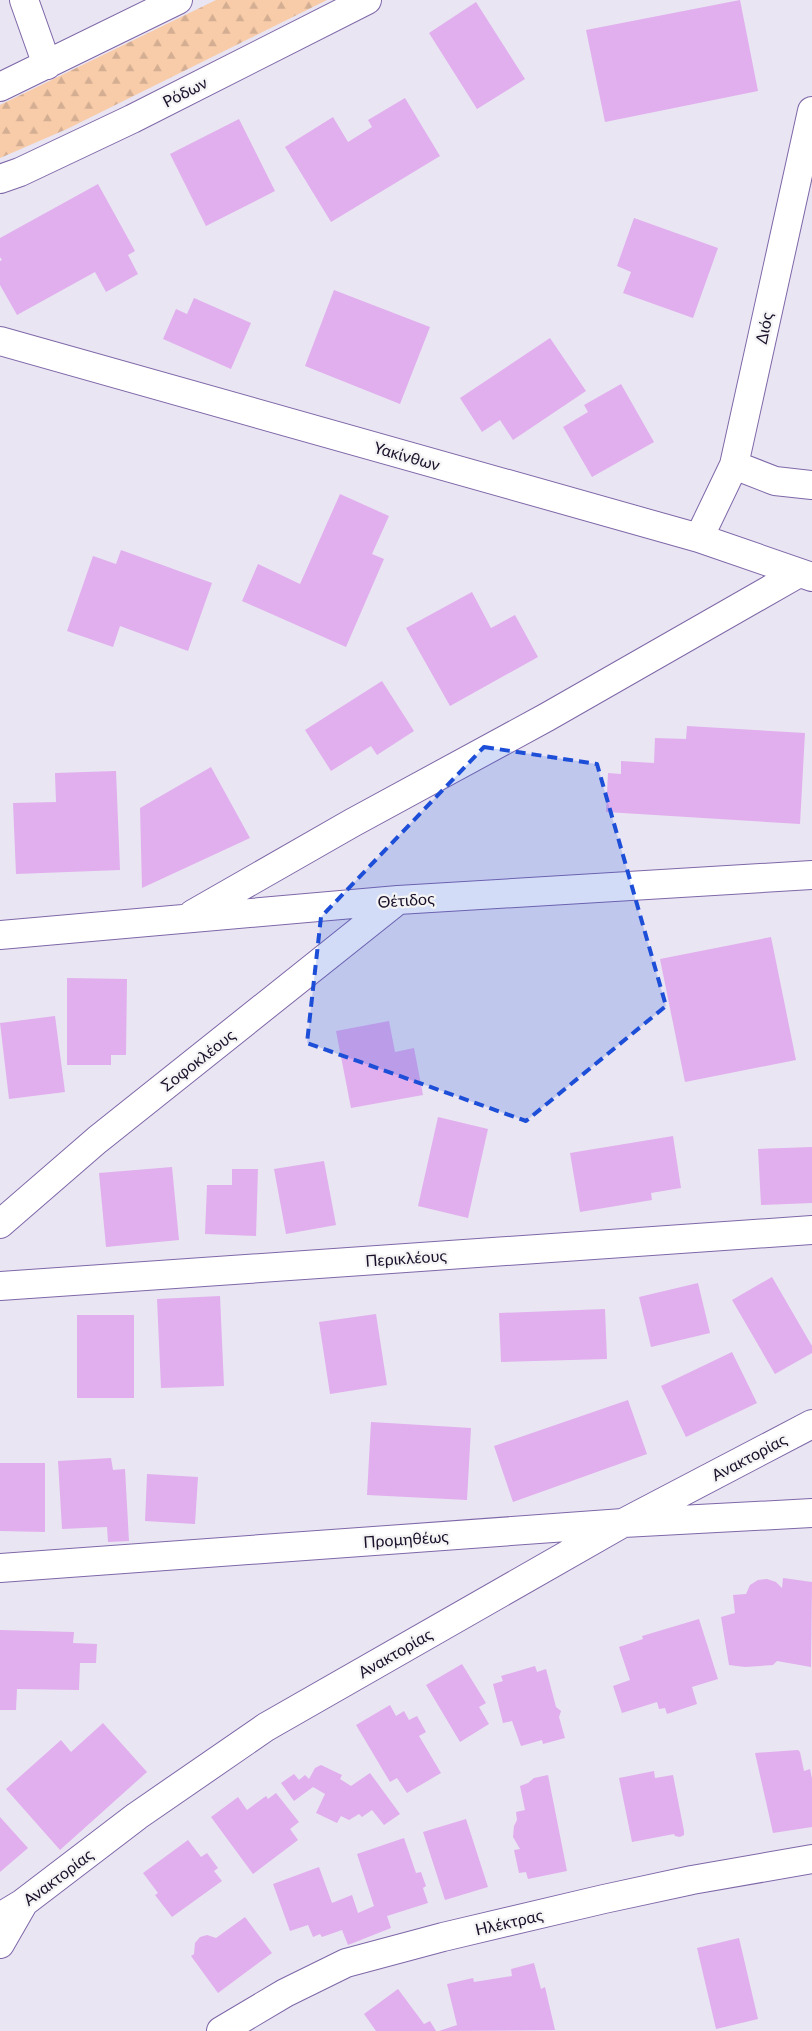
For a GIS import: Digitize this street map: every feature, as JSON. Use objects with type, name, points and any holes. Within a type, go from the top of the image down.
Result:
[{"type":"street","points":[[24,0],[46,65]]},
{"type":"street","points":[[0,87],[178,0]]},
{"type":"street","name":"Ρόδων","points":[[0,179],[20,172],[132,119],[367,0]]},
{"type":"street","name":"Διός","points":[[699,538],[734,464],[812,111]]},
{"type":"street","name":"Υακίνθων","points":[[0,341],[699,538],[806,575]]},
{"type":"street","points":[[734,464],[776,481],[812,485]]},
{"type":"street","points":[[186,918],[352,823],[806,575]]},
{"type":"street","name":"Θέτιδος","points":[[0,935],[398,900],[812,875]]},
{"type":"street","name":"Σοφοκλέους","points":[[0,1224],[97,1140],[398,900]]},
{"type":"street","name":"Περικλέους","points":[[0,1286],[812,1230]]},
{"type":"street","name":"Ανακτορίας","points":[[12,1910],[137,1816],[266,1727],[623,1523],[812,1424]]},
{"type":"street","name":"Προμηθέως","points":[[0,1568],[623,1523],[812,1513]]},
{"type":"street","name":"Ηλέκτρας","points":[[221,2031],[285,1993],[346,1963],[443,1937],[613,1897],[692,1880],[812,1859]]},
{"type":"street","points":[[0,1944],[12,1910]]},
{"type":"highlighted area","points":[[484,747],[597,764],[666,1006],[526,1121],[307,1043],[321,917]]},
{"type":"green space","points":[[216,0],[327,0],[67,129],[0,158],[0,105]]},
{"type":"building","points":[[740,0],[758,91],[605,122],[586,30]]},
{"type":"building","points":[[476,2],[525,79],[477,109],[429,33]]},
{"type":"building","points":[[405,98],[440,156],[331,222],[285,147],[333,117],[348,142],[372,127],[368,120]]},
{"type":"building","points":[[239,119],[275,191],[206,226],[170,154]]},
{"type":"building","points":[[98,184],[135,251],[128,255],[138,274],[106,292],[95,272],[17,315],[0,285],[0,261],[2,260],[0,257],[0,238]]},
{"type":"building","points":[[634,218],[718,248],[693,318],[623,293],[631,272],[617,266]]},
{"type":"building","points":[[334,290],[430,327],[400,404],[305,366]]},
{"type":"building","points":[[194,298],[251,323],[231,369],[163,339],[176,309],[187,314]]},
{"type":"building","points":[[550,338],[586,391],[513,440],[500,420],[482,432],[460,398]]},
{"type":"building","points":[[621,384],[654,442],[592,477],[563,427],[588,412],[584,405]]},
{"type":"building","points":[[340,494],[389,516],[372,554],[384,559],[346,647],[242,601],[258,564],[300,584]]},
{"type":"building","points":[[121,550],[212,583],[188,651],[120,626],[113,647],[67,631],[93,556],[116,564]]},
{"type":"building","points":[[472,592],[491,628],[515,615],[538,657],[450,706],[406,628]]},
{"type":"building","points":[[382,681],[414,731],[377,755],[371,746],[331,771],[305,730]]},
{"type":"building","points":[[687,726],[805,733],[800,824],[606,812],[608,773],[621,774],[621,761],[654,763],[655,738],[686,739]]},
{"type":"building","points":[[211,767],[250,838],[142,888],[140,808]]},
{"type":"building","points":[[116,771],[120,870],[16,874],[13,803],[56,802],[55,773]]},
{"type":"building","points":[[771,937],[796,1060],[685,1082],[660,959]]},
{"type":"building","points":[[67,978],[127,979],[126,1055],[111,1055],[111,1065],[67,1065]]},
{"type":"building","points":[[55,1016],[65,1092],[9,1099],[0,1023]]},
{"type":"building","points":[[389,1021],[395,1052],[414,1048],[423,1095],[351,1108],[336,1031]]},
{"type":"building","points":[[438,1117],[488,1129],[468,1218],[418,1206]]},
{"type":"building","points":[[673,1136],[681,1188],[651,1193],[652,1200],[580,1212],[570,1153]]},
{"type":"building","points":[[812,1147],[812,1203],[761,1205],[758,1149]]},
{"type":"building","points":[[324,1161],[336,1225],[286,1234],[274,1169]]},
{"type":"building","points":[[172,1167],[179,1240],[106,1247],[99,1173]]},
{"type":"building","points":[[232,1169],[258,1169],[256,1236],[205,1234],[207,1185],[232,1185]]},
{"type":"building","points":[[772,1277],[812,1346],[812,1353],[775,1374],[732,1300]]},
{"type":"building","points":[[698,1283],[710,1333],[651,1347],[639,1297]]},
{"type":"building","points":[[220,1296],[224,1386],[161,1388],[157,1299]]},
{"type":"building","points":[[605,1309],[607,1359],[501,1362],[499,1313]]},
{"type":"building","points":[[376,1314],[387,1385],[330,1394],[319,1322]]},
{"type":"building","points":[[77,1315],[134,1315],[134,1398],[77,1398]]},
{"type":"building","points":[[732,1352],[757,1403],[686,1437],[661,1386]]},
{"type":"building","points":[[628,1400],[647,1454],[513,1502],[494,1446]]},
{"type":"building","points":[[371,1422],[471,1428],[467,1500],[367,1495]]},
{"type":"building","points":[[111,1458],[113,1470],[125,1469],[129,1541],[108,1542],[107,1527],[62,1529],[58,1461]]},
{"type":"building","points":[[0,1463],[45,1463],[45,1532],[0,1531]]},
{"type":"building","points":[[147,1474],[198,1477],[195,1524],[145,1521]]},
{"type":"building","points":[[783,1578],[812,1582],[811,1667],[777,1661],[773,1665],[745,1667],[729,1665],[721,1617],[735,1613],[733,1595],[746,1594],[750,1585],[758,1580],[767,1579],[776,1582],[782,1588]]},
{"type":"building","points":[[699,1619],[718,1679],[692,1687],[697,1704],[667,1714],[665,1708],[659,1709],[657,1702],[622,1713],[613,1686],[630,1680],[619,1647],[643,1639],[642,1636]]},
{"type":"building","points":[[0,1630],[74,1632],[73,1643],[97,1644],[96,1663],[80,1663],[79,1690],[17,1689],[16,1710],[0,1710]]},
{"type":"building","points":[[462,1664],[486,1703],[479,1707],[489,1724],[460,1742],[426,1685]]},
{"type":"building","points":[[535,1666],[537,1672],[546,1669],[556,1707],[561,1711],[559,1717],[565,1738],[543,1744],[542,1740],[521,1746],[512,1721],[503,1723],[493,1684],[503,1681],[501,1676]]},
{"type":"building","points":[[390,1705],[396,1716],[404,1711],[409,1720],[417,1716],[426,1732],[419,1736],[441,1773],[407,1793],[397,1778],[390,1782],[356,1725]]},
{"type":"building","points":[[103,1723],[147,1772],[60,1850],[6,1789],[61,1740],[71,1752]]},
{"type":"building","points":[[798,1750],[804,1771],[810,1769],[812,1779],[812,1827],[773,1833],[755,1753]]},
{"type":"building","points":[[321,1765],[342,1775],[340,1779],[351,1786],[370,1773],[400,1814],[384,1825],[372,1810],[362,1817],[359,1814],[349,1820],[341,1816],[337,1823],[316,1813],[325,1794],[313,1787],[294,1801],[281,1783],[294,1774],[299,1780],[305,1775],[309,1779],[315,1768]]},
{"type":"building","points":[[654,1771],[655,1778],[673,1775],[684,1835],[680,1837],[674,1834],[632,1842],[619,1778]]},
{"type":"building","points":[[548,1775],[567,1871],[528,1879],[526,1872],[519,1873],[514,1850],[520,1849],[513,1837],[514,1826],[517,1820],[516,1812],[525,1810],[520,1786],[534,1778]]},
{"type":"building","points":[[276,1793],[299,1822],[290,1829],[298,1840],[253,1874],[211,1817],[238,1797],[247,1810],[266,1796],[268,1799]]},
{"type":"building","points":[[0,1817],[28,1848],[0,1872]]},
{"type":"building","points":[[466,1819],[488,1887],[445,1900],[423,1832]]},
{"type":"building","points":[[404,1838],[416,1873],[421,1872],[426,1886],[423,1888],[428,1903],[387,1916],[391,1928],[348,1945],[342,1930],[322,1937],[320,1934],[313,1937],[308,1925],[290,1931],[273,1884],[319,1867],[332,1903],[352,1895],[358,1913],[374,1906],[357,1854]]},
{"type":"building","points":[[188,1840],[201,1857],[207,1853],[218,1868],[214,1871],[222,1881],[172,1917],[155,1895],[158,1893],[143,1873]]},
{"type":"building","points":[[245,1917],[272,1953],[218,1993],[191,1956],[194,1954],[195,1943],[200,1937],[207,1935],[216,1938]]},
{"type":"building","points":[[739,1938],[758,2019],[716,2029],[697,1948]]},
{"type":"building","points":[[534,1963],[541,1989],[545,1987],[555,2030],[439,2031],[457,2025],[447,1984],[473,1978],[474,1982],[512,1976],[511,1969]]},
{"type":"building","points":[[398,1989],[424,2024],[430,2021],[436,2031],[376,2031],[364,2014]]}]
